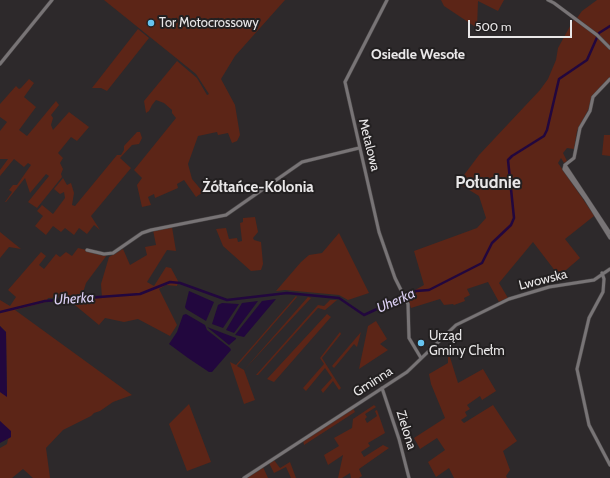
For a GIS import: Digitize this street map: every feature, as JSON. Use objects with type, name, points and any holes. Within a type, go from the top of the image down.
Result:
[{"type":"street","points":[[0,64],[52,0]]},
{"type":"street","name":"Metalowa","points":[[387,0],[345,80],[358,143],[357,149],[381,242],[409,308],[409,335],[421,358]]},
{"type":"street","points":[[548,0],[598,36],[610,48]]},
{"type":"street","points":[[565,165],[574,159],[580,128],[590,111],[593,97],[610,79]]},
{"type":"street","points":[[87,250],[104,254],[113,253],[147,231],[226,215],[293,166],[305,160],[357,149]]},
{"type":"street","points":[[565,165],[610,233]]},
{"type":"street","points":[[565,165],[564,169],[585,198],[610,238]]},
{"type":"street","name":"Lwowska","points":[[509,299],[549,287],[598,278],[610,268]]},
{"type":"street","points":[[603,275],[602,296],[589,318],[577,367],[589,425],[610,465]]},
{"type":"street","name":"Lwowska","points":[[582,281],[603,275]]},
{"type":"street","name":"Gminna","points":[[244,478],[406,372],[451,328],[509,299]]},
{"type":"street","name":"Zielona","points":[[382,388],[399,439],[409,478]]},
{"type":"shaded area","points":[[104,0],[285,0],[235,56],[221,79],[235,105],[240,135],[237,141],[232,143],[228,133],[218,135],[217,132],[198,136],[188,164],[192,179],[203,192],[196,197],[184,180],[177,184],[178,188],[155,198],[154,194],[148,197],[151,205],[142,207],[137,185],[142,178],[134,170],[176,118],[172,113],[172,110],[164,103],[156,100],[146,113],[144,101],[177,61],[197,78],[207,95],[209,94],[196,74]]},
{"type":"shaded area","points":[[441,0],[504,0],[498,11],[478,1],[477,28],[444,6]]},
{"type":"shaded area","points":[[597,0],[610,0],[610,46],[577,18],[582,11]]},
{"type":"shaded area","points":[[574,19],[598,37],[610,49],[610,78],[594,94],[588,110],[577,131],[574,149],[567,148],[563,153],[567,161],[564,163],[561,158],[558,163],[600,224],[594,216],[565,239],[580,258],[559,276],[533,242],[499,283],[508,298],[499,302],[488,282],[467,289],[470,295],[464,298],[465,301],[454,305],[444,305],[440,299],[411,308],[406,295],[424,285],[414,251],[477,228],[486,218],[479,196],[458,183],[479,155],[540,90],[548,79],[556,60],[558,48]]},
{"type":"shaded area","points":[[138,29],[149,38],[107,91],[101,88],[92,88]]},
{"type":"shaded area","points":[[29,79],[34,83],[24,97],[36,107],[19,130],[27,136],[56,101],[59,105],[51,115],[53,118],[51,125],[53,130],[69,112],[89,127],[77,141],[71,137],[58,153],[63,158],[60,163],[63,169],[61,174],[62,177],[37,208],[28,202],[49,176],[46,174],[30,193],[25,178],[5,202],[12,192],[9,190],[13,185],[17,185],[31,165],[28,163],[24,167],[14,159],[0,176],[0,170],[8,159],[0,159],[0,131],[7,122],[0,117],[0,104],[16,86],[19,89],[21,88]]},
{"type":"shaded area","points":[[137,132],[140,132],[142,138],[139,144],[132,145],[120,158],[131,168],[91,216],[100,230],[94,225],[87,234],[79,228],[74,235],[65,228],[61,232],[53,226],[46,235],[35,226],[43,216],[37,211],[42,205],[53,214],[65,198],[64,192],[60,194],[54,189],[63,178],[67,185],[71,183],[74,193],[72,205],[75,206],[117,155],[121,155],[124,150],[124,146]]},
{"type":"shaded area","points":[[604,135],[610,135],[610,156],[602,155]]},
{"type":"shaded area","points":[[255,217],[258,232],[253,238],[254,240],[261,242],[263,264],[261,270],[251,271],[223,246],[216,229],[226,228],[229,239],[237,238],[238,242],[242,241],[240,223],[243,222],[243,218]]},
{"type":"shaded area","points":[[172,227],[176,251],[167,250],[147,282],[154,286],[166,267],[171,268],[178,281],[177,286],[166,285],[159,289],[177,325],[170,336],[138,319],[124,322],[105,318],[99,325],[70,301],[102,298],[101,284],[109,257],[123,249],[130,265],[147,255],[145,247],[156,245],[153,230]]},
{"type":"shaded area","points":[[0,232],[21,249],[9,247],[0,258]]},
{"type":"shaded area","points":[[339,233],[369,293],[348,300],[339,295],[285,290],[276,291],[301,262],[309,255],[322,253]]},
{"type":"shaded area","points":[[78,248],[107,255],[86,283],[82,296],[48,298],[46,302],[15,310],[132,395],[113,402],[100,411],[63,430],[46,448],[50,478],[33,478],[23,469],[12,478],[0,478],[0,448],[7,444],[8,439],[11,437],[0,421],[0,392],[7,396],[6,332],[0,326],[0,300],[10,306],[16,297],[8,290],[41,252],[46,256],[39,265],[44,269],[56,254],[60,257],[66,252],[72,256]]},
{"type":"shaded area","points":[[189,291],[214,302],[206,321],[186,309],[185,307]]},
{"type":"shaded area","points":[[296,296],[297,297],[237,366],[244,370],[255,400],[244,404],[230,362],[236,365]]},
{"type":"shaded area","points":[[308,297],[311,298],[244,370]]},
{"type":"shaded area","points":[[276,299],[244,337],[235,335],[262,301]]},
{"type":"shaded area","points":[[330,300],[337,300],[325,310],[318,308],[258,375],[256,375],[318,305],[324,306]]},
{"type":"shaded area","points":[[258,301],[234,333],[226,330],[242,303]]},
{"type":"shaded area","points":[[222,303],[239,304],[223,328],[212,324],[218,305]]},
{"type":"shaded area","points":[[186,314],[205,325],[207,330],[231,350],[212,372],[209,372],[169,344],[177,332],[183,315]]},
{"type":"shaded area","points":[[327,314],[331,317],[274,382],[267,379]]},
{"type":"shaded area","points":[[376,321],[387,339],[380,344],[388,350],[359,369],[368,326]]},
{"type":"shaded area","points":[[0,326],[6,332],[7,397],[0,392]]},
{"type":"shaded area","points":[[207,327],[236,338],[236,339],[229,345]]},
{"type":"shaded area","points":[[340,332],[341,334],[322,358],[341,388],[339,390],[333,381],[323,393],[321,390],[332,378],[325,368],[306,391],[303,388],[324,364],[320,358]]},
{"type":"shaded area","points":[[361,332],[357,347],[354,344],[334,368],[332,366]]},
{"type":"shaded area","points":[[448,351],[458,383],[483,369],[496,391],[482,400],[480,396],[467,405],[470,409],[465,412],[467,416],[461,420],[464,423],[493,405],[517,441],[503,451],[510,470],[506,476],[507,478],[454,478],[449,468],[436,477],[428,462],[445,450],[437,438],[420,449],[414,438],[445,418],[431,384],[429,374],[448,363]]},
{"type":"shaded area","points":[[189,404],[211,462],[187,471],[169,424]]},
{"type":"shaded area","points":[[374,405],[376,407],[365,414],[367,417],[365,419],[367,423],[377,416],[375,411],[377,410],[385,433],[368,443],[370,446],[361,452],[364,457],[383,445],[389,448],[359,469],[362,476],[359,478],[351,478],[350,473],[342,478],[338,478],[343,455],[328,465],[324,455],[339,446],[334,438],[352,428],[353,419]]},
{"type":"shaded area","points":[[353,408],[355,412],[304,445],[303,440]]},
{"type":"shaded area","points":[[0,421],[11,431],[11,437],[0,443]]},
{"type":"shaded area","points":[[274,460],[280,468],[290,462],[296,478],[291,478],[286,467],[274,473],[269,463]]},
{"type":"shaded area","points":[[263,467],[268,478],[245,478]]},
{"type":"waterway","name":"Uherka","points":[[0,312],[45,301],[140,294],[170,282],[180,283],[227,300],[287,293],[339,298],[364,315],[416,291],[429,290],[482,263],[492,243],[511,225],[514,218],[508,160],[544,136],[547,130],[559,79],[587,60],[599,33],[610,26]]},
{"type":"place","name":"Tor Motocrossowy","points":[[151,23]]},
{"type":"place","name":"Urząd Gminy Chełm","points":[[421,343]]},
{"type":"district","name":"Osiedle Wesołe","points":[[418,55]]},
{"type":"district","name":"Południe","points":[[488,183]]},
{"type":"district","name":"Żółtańce-Kolonia","points":[[258,188]]}]
